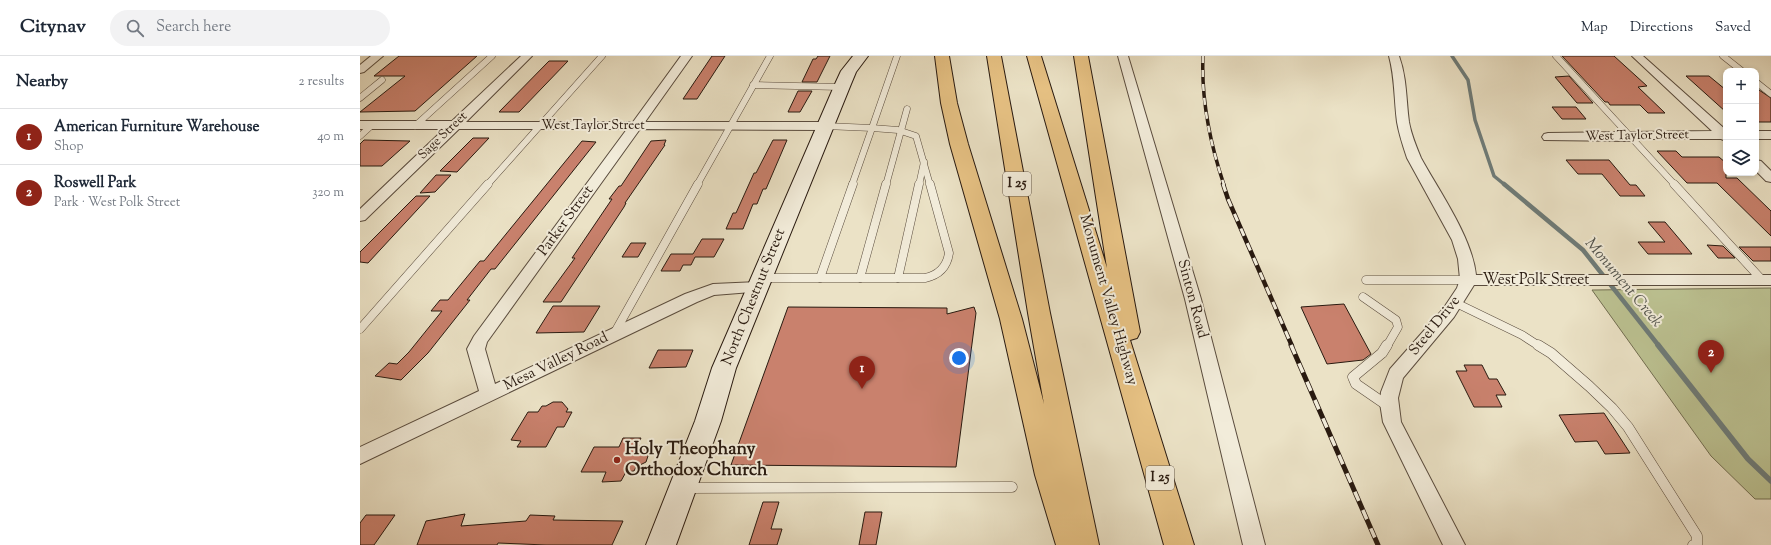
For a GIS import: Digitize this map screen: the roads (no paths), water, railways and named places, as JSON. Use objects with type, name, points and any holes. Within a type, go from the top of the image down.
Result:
[{"type":"highway","points":[[942,56],[949,103],[958,139],[1011,319],[1049,475],[1071,545]]},
{"type":"highway","name":"I 25","points":[[994,56],[1039,313],[1084,545]]},
{"type":"highway","name":"Monument Valley Highway","points":[[1034,56],[1179,545]]},
{"type":"highway","points":[[1082,56],[1123,293],[1140,411]]},
{"type":"main road","name":"North Chestnut Street","points":[[660,545],[708,421],[724,368],[759,282],[841,87],[861,56]]},
{"type":"street","points":[[360,70],[378,56]]},
{"type":"street","name":"Sage Street","points":[[360,217],[527,56]]},
{"type":"street","name":"Parker Street","points":[[489,395],[476,349],[480,340],[687,56]]},
{"type":"street","name":"Sinton Road","points":[[1123,56],[1193,299],[1254,545]]},
{"type":"street","name":"Steel Drive","points":[[1394,56],[1399,75],[1403,122],[1408,144],[1414,158],[1457,235],[1463,250],[1468,280],[1456,303],[1396,374],[1391,384],[1388,406],[1392,422],[1454,545]]},
{"type":"street","points":[[1637,56],[1723,133]]},
{"type":"street","name":"West Taylor Street","points":[[366,125],[825,126]]},
{"type":"street","name":"West Taylor Street","points":[[1548,137],[1723,135]]},
{"type":"street","points":[[1759,135],[1771,135]]},
{"type":"street","points":[[1759,167],[1771,178]]},
{"type":"street","name":"West Polk Street","points":[[1468,280],[1766,280]]},
{"type":"street","name":"Mesa Valley Road","points":[[360,456],[702,294],[759,282]]},
{"type":"lane","points":[[415,126],[492,56]]},
{"type":"lane","points":[[360,329],[602,56]]},
{"type":"lane","points":[[613,335],[770,56]]},
{"type":"lane","points":[[820,278],[897,56]]},
{"type":"lane","points":[[1556,56],[1766,280]]},
{"type":"lane","points":[[1723,56],[1738,68]]},
{"type":"lane","points":[[360,98],[382,80]]},
{"type":"lane","points":[[1759,84],[1771,94]]},
{"type":"lane","points":[[753,85],[841,87]]},
{"type":"lane","points":[[860,278],[907,109]]},
{"type":"lane","points":[[360,136],[366,125]]},
{"type":"lane","points":[[759,282],[820,278],[932,277],[941,270],[948,257],[949,253],[916,136],[901,130],[825,126]]},
{"type":"lane","points":[[898,278],[924,160]]},
{"type":"lane","points":[[1366,280],[1468,280]]},
{"type":"lane","points":[[1363,297],[1396,320],[1398,328],[1382,353],[1353,377],[1356,384],[1388,406]]},
{"type":"lane","points":[[1456,303],[1522,335],[1551,353],[1612,408],[1628,427],[1697,536],[1697,544],[1693,545]]},
{"type":"lane","points":[[682,488],[1012,487]]},
{"type":"waterway","name":"Monument Creek","points":[[1452,56],[1468,80],[1475,120],[1494,176],[1505,185]]},
{"type":"waterway","name":"Monument Creek","points":[[1504,184],[1583,250],[1659,346]]},
{"type":"waterway","name":"Monument Creek","points":[[1658,345],[1748,459],[1771,481]]},
{"type":"railway","points":[[1203,56],[1203,89],[1205,106],[1211,138],[1224,185]]},
{"type":"railway","points":[[1223,184],[1228,199],[1292,346]]},
{"type":"railway","points":[[1291,345],[1378,545]]},
{"type":"place","name":"Roswell Park","points":[[1711,373]]},
{"type":"place","name":"American Furniture Warehouse","points":[[862,389]]},
{"type":"place","name":"Holy Theophany Orthodox Church","points":[[617,460]]}]
